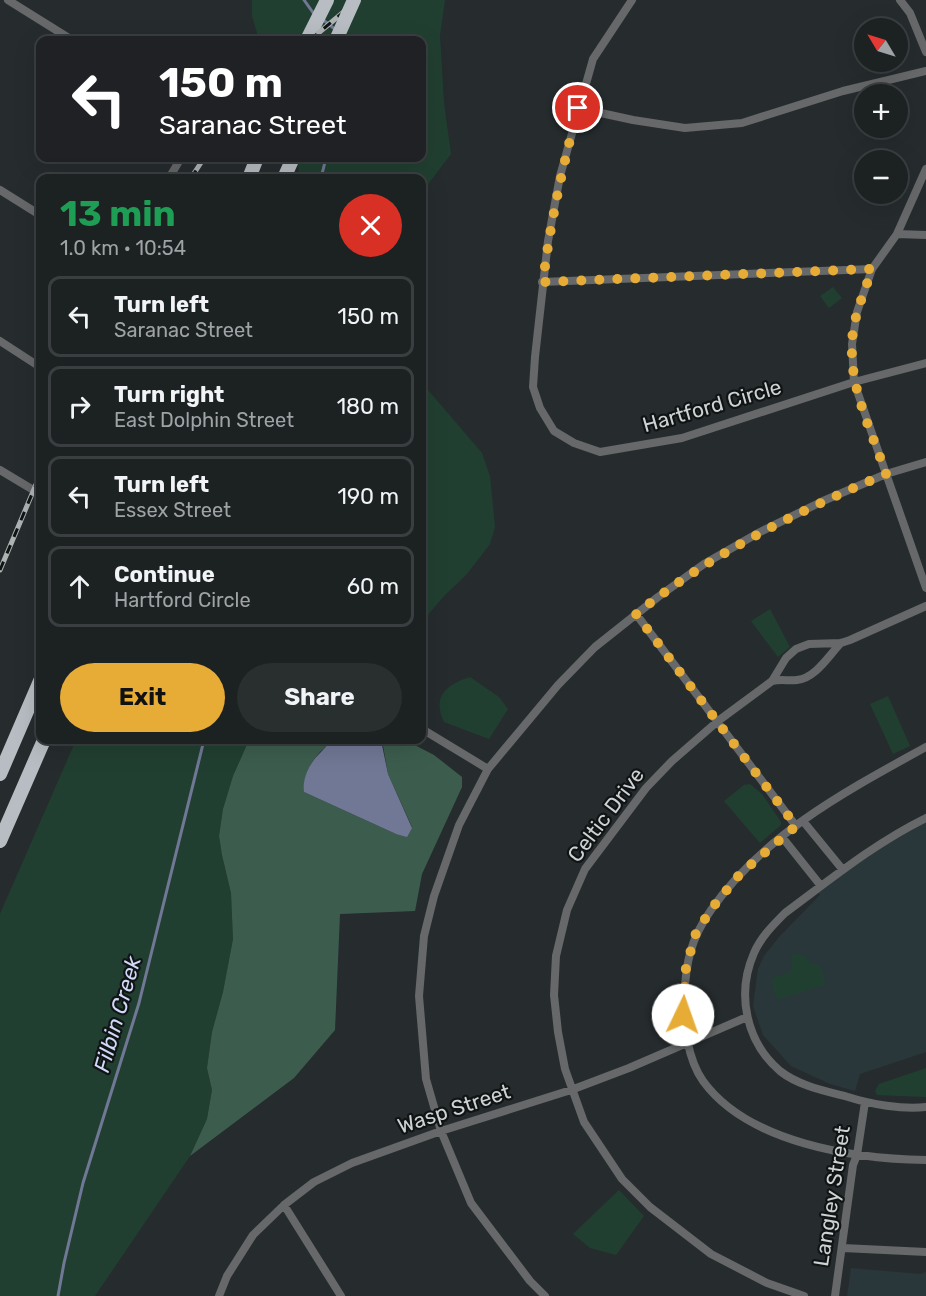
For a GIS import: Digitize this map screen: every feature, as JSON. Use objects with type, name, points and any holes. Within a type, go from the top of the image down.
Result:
[{"type":"highway","points":[[309,36],[327,0]]},
{"type":"highway","points":[[338,36],[354,0]]},
{"type":"highway","points":[[0,774],[36,690]]},
{"type":"highway","points":[[0,841],[42,744]]},
{"type":"street","points":[[8,0],[66,36]]},
{"type":"street","name":"Hartford Circle","points":[[632,0],[593,59],[560,177],[548,242],[533,387],[540,408],[554,431],[574,443],[600,452],[682,438],[854,382],[926,363]]},
{"type":"street","points":[[900,0],[910,13],[926,52]]},
{"type":"street","points":[[578,108],[685,128],[742,123],[843,91],[926,71]]},
{"type":"street","points":[[926,169],[897,234],[872,269],[857,312],[852,344],[854,382],[926,588]]},
{"type":"street","points":[[0,190],[36,212]]},
{"type":"street","points":[[897,234],[926,235]]},
{"type":"street","points":[[543,282],[872,269]]},
{"type":"street","points":[[0,341],[36,364]]},
{"type":"street","points":[[545,1296],[530,1281],[471,1203],[441,1131],[426,1079],[419,996],[424,936],[434,896],[459,825],[488,769],[558,685],[595,647],[636,614],[704,564],[760,532],[823,501],[886,474],[926,462]]},
{"type":"street","points":[[0,470],[36,492]]},
{"type":"street","name":"Celtic Drive","points":[[772,681],[798,680],[808,676],[819,668],[841,643],[926,606]]},
{"type":"street","points":[[636,614],[800,823],[843,870]]},
{"type":"street","name":"Celtic Drive","points":[[804,1296],[767,1283],[711,1254],[650,1207],[622,1179],[584,1122],[571,1090],[558,1032],[554,995],[556,956],[567,910],[585,869],[646,788],[672,761],[718,721],[772,681],[786,658],[796,649],[820,642],[841,643]]},
{"type":"street","points":[[426,731],[488,769]]},
{"type":"street","points":[[926,747],[844,792],[782,837],[740,874],[712,908],[696,933],[686,967],[683,1015],[687,1043],[702,1080],[728,1108],[780,1136],[826,1150],[857,1155],[926,1160]]},
{"type":"street","points":[[926,818],[874,847],[785,913],[772,925],[754,952],[747,979],[747,1017],[765,1056],[782,1072],[804,1085],[865,1102],[926,1107]]},
{"type":"street","points":[[782,837],[821,886]]},
{"type":"street","name":"Wasp Street","points":[[219,1296],[227,1276],[246,1243],[284,1205],[315,1182],[352,1163],[441,1131],[571,1090],[747,1017]]},
{"type":"street","name":"Langley Street","points":[[835,1296],[853,1165],[857,1155],[865,1102]]},
{"type":"street","points":[[284,1205],[341,1296]]},
{"type":"street","points":[[843,1248],[926,1252]]},
{"type":"shaded area","points":[[926,818],[926,1052],[860,1074],[855,1091],[830,1084],[791,1066],[763,1035],[753,1006],[758,969],[764,956],[779,937],[820,895],[816,890]]},
{"type":"shaded area","points":[[851,1268],[920,1274],[926,1272],[926,1296],[847,1296]]},
{"type":"green space","points":[[252,0],[445,0],[440,35],[444,103],[451,154],[426,189],[426,174],[297,174],[299,170],[296,162],[426,162],[426,36],[258,36],[252,16]]},
{"type":"green space","points":[[833,287],[842,298],[829,308],[820,296]]},
{"type":"green space","points":[[426,388],[482,453],[490,476],[495,527],[490,544],[467,574],[426,617]]},
{"type":"green space","points":[[770,609],[790,647],[778,657],[751,621]]},
{"type":"green space","points":[[470,677],[499,697],[508,709],[489,739],[444,722],[441,713],[441,698],[448,688]]},
{"type":"green space","points":[[888,696],[910,746],[893,754],[870,704]]},
{"type":"green space","points":[[74,744],[247,744],[233,776],[223,809],[219,836],[231,893],[233,939],[223,992],[212,1032],[207,1068],[212,1090],[207,1119],[190,1156],[95,1296],[0,1296],[0,914]]},
{"type":"green space","points":[[247,744],[327,744],[311,765],[306,776],[304,792],[396,834],[412,827],[388,774],[383,744],[413,744],[434,755],[462,777],[462,787],[422,874],[415,911],[340,914],[335,1030],[294,1078],[190,1156],[207,1119],[212,1090],[207,1068],[212,1032],[223,992],[233,939],[231,893],[219,836],[223,809],[233,776]]},
{"type":"green space","points":[[750,784],[762,794],[781,822],[781,825],[760,843],[724,801],[744,785]]},
{"type":"green space","points":[[792,953],[806,956],[810,963],[820,965],[826,984],[777,1000],[770,979],[791,971]]},
{"type":"green space","points":[[926,1068],[926,1097],[877,1095],[875,1091],[879,1084]]},
{"type":"green space","points":[[619,1190],[644,1216],[616,1255],[590,1248],[573,1234]]},
{"type":"water","points":[[327,744],[382,744],[388,774],[412,828],[407,837],[304,792],[304,781],[308,770],[313,760]]},
{"type":"waterway","name":"Filbin Creek","points":[[304,0],[314,14]]},
{"type":"waterway","name":"Filbin Creek","points":[[322,19],[336,30]]},
{"type":"waterway","name":"Filbin Creek","points":[[322,174],[325,162]]},
{"type":"waterway","name":"Filbin Creek","points":[[58,1296],[83,1183],[139,1003],[203,744]]},
{"type":"railway","points":[[315,36],[358,0]]},
{"type":"railway","points":[[194,174],[201,162]]},
{"type":"railway","points":[[0,570],[36,484]]},
{"type":"route","points":[[578,108],[560,177],[543,282],[872,269],[857,312],[852,344],[854,382],[886,474],[823,501],[760,532],[704,564],[636,614],[796,826],[740,874],[712,908],[696,933],[686,967],[683,1015]]}]
